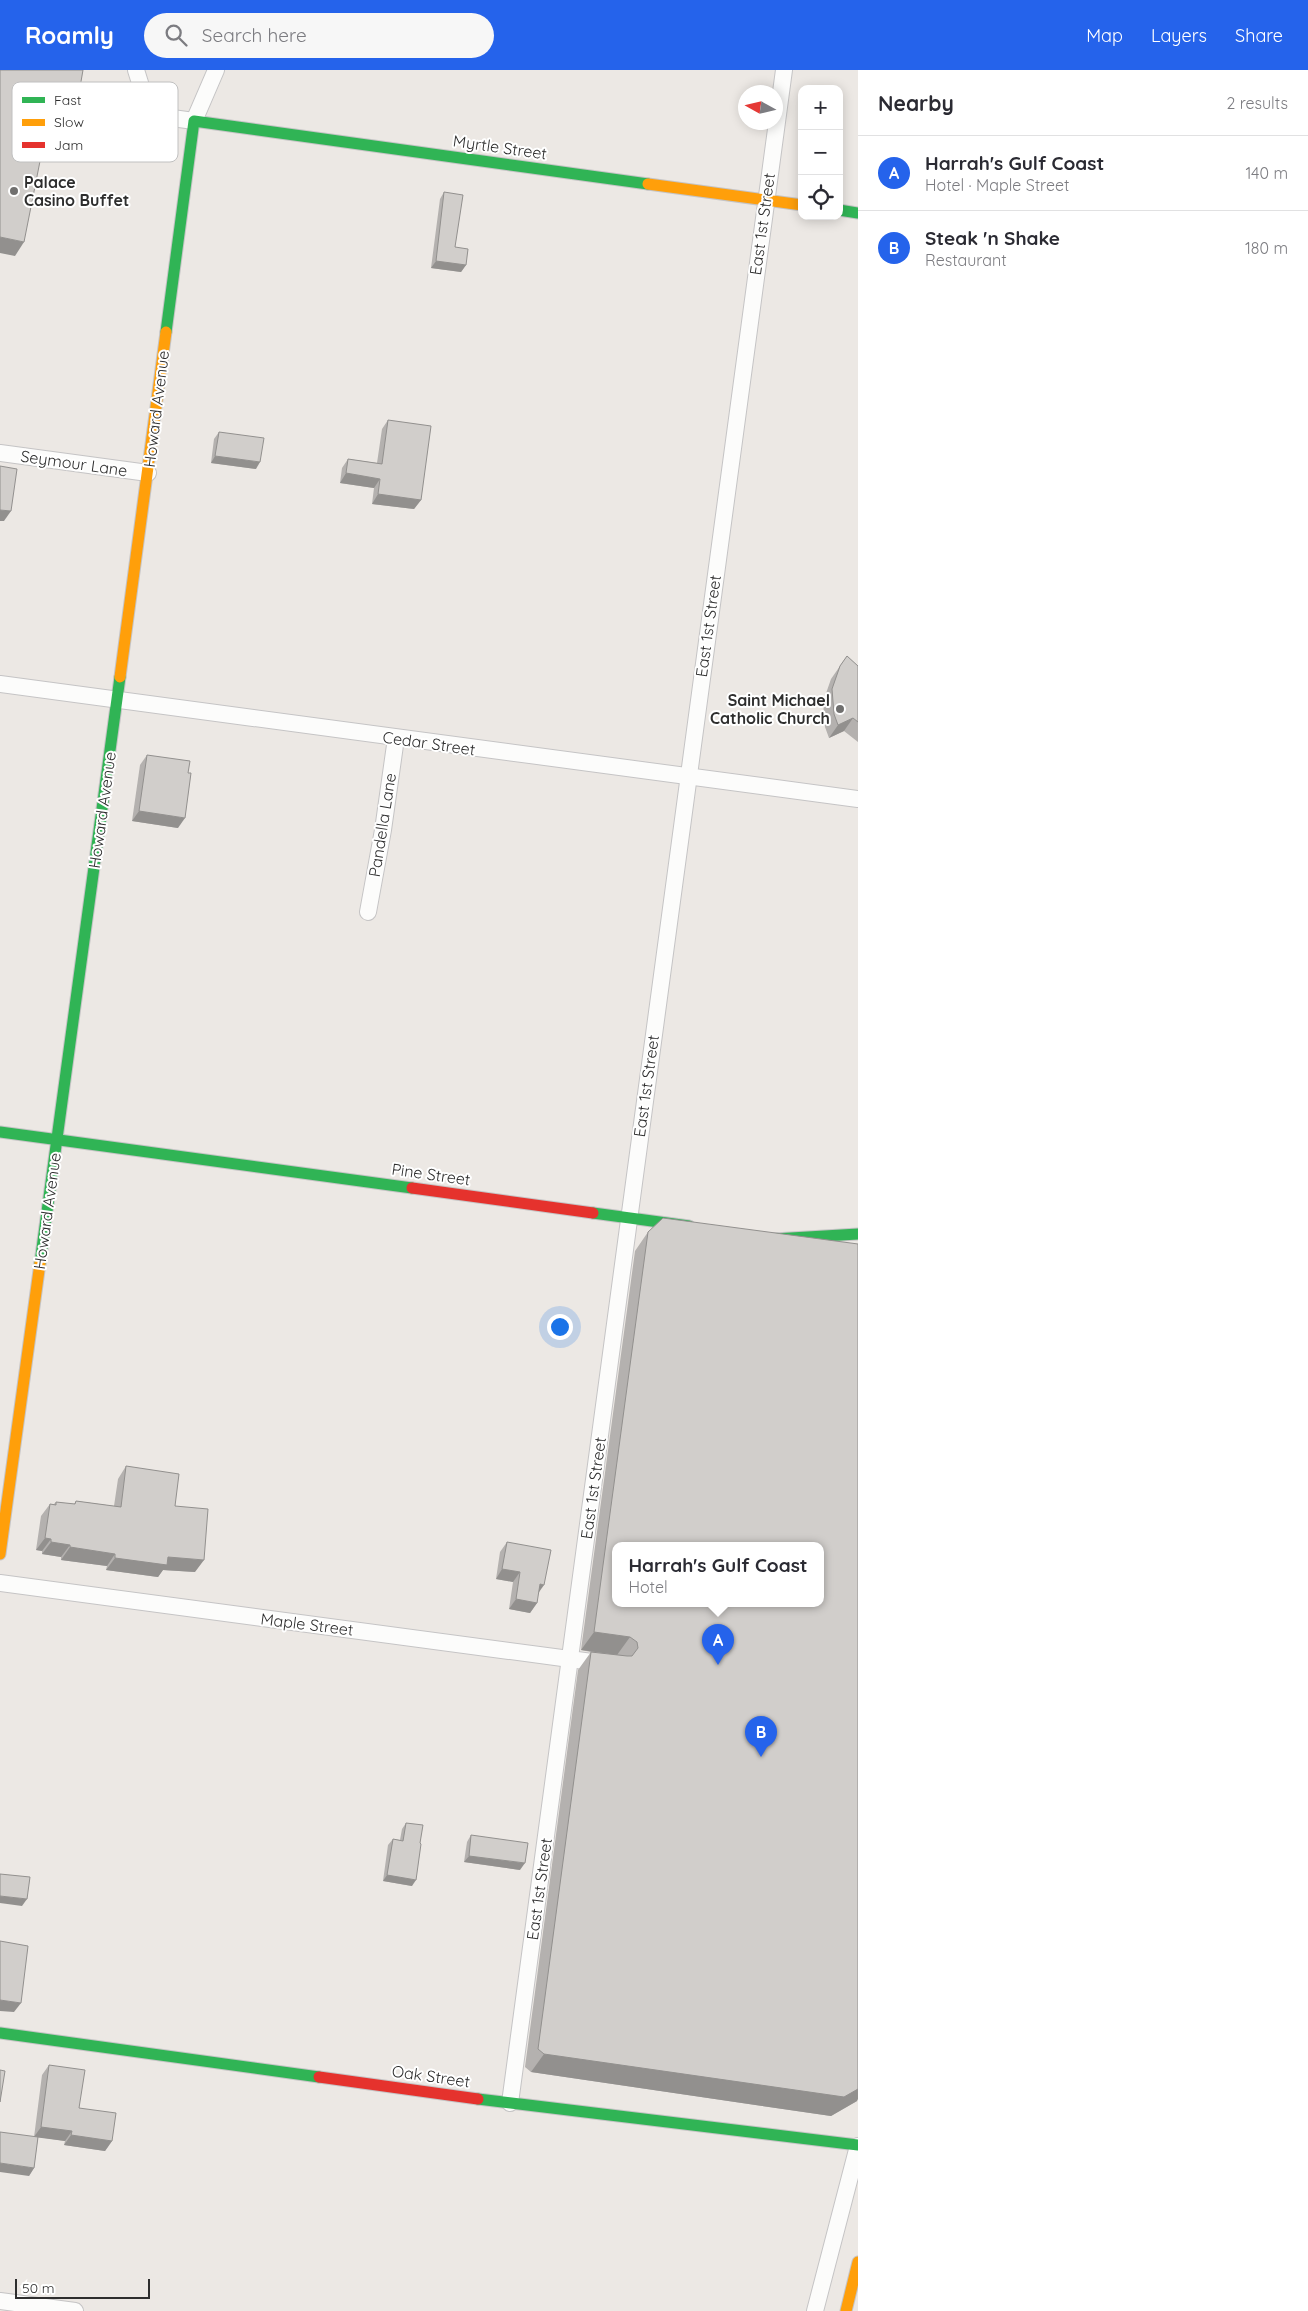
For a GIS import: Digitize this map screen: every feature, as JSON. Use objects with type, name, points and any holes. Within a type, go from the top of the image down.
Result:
[{"type":"main road","name":"Myrtle Street","points":[[194,121],[798,205]]},
{"type":"main road","name":"Howard Avenue","points":[[0,1554],[148,473],[194,121]]},
{"type":"main road","points":[[843,211],[858,213]]},
{"type":"main road","name":"Pine Street","points":[[0,1132],[698,1228]]},
{"type":"main road","points":[[757,1236],[778,1239],[858,1234]]},
{"type":"main road","name":"Oak Street","points":[[0,2033],[510,2103],[858,2146]]},
{"type":"main road","points":[[846,2311],[858,2262]]},
{"type":"street","points":[[136,70],[140,82]]},
{"type":"street","name":"Howard Avenue","points":[[194,121],[216,70]]},
{"type":"street","name":"East 1st Street","points":[[510,2103],[784,70]]},
{"type":"street","points":[[178,119],[194,121]]},
{"type":"street","name":"Seymour Lane","points":[[0,453],[148,473]]},
{"type":"street","name":"Cedar Street","points":[[0,684],[688,778],[858,799]]},
{"type":"street","name":"Pandella Lane","points":[[368,912],[383,830],[396,738]]},
{"type":"street","name":"Maple Street","points":[[0,1583],[615,1665]]},
{"type":"street","points":[[815,2311],[858,2146]]},
{"type":"street","points":[[0,2301],[76,2311]]},
{"type":"building","points":[[0,70],[83,70],[81,82],[12,82],[12,162],[40,162],[24,242],[0,237]]},
{"type":"building","points":[[444,192],[463,195],[455,247],[468,249],[466,265],[436,261]]},
{"type":"building","points":[[388,420],[431,426],[421,500],[378,494],[380,479],[346,473],[348,459],[382,464]]},
{"type":"building","points":[[219,432],[264,438],[260,462],[215,456]]},
{"type":"building","points":[[0,466],[17,469],[11,511],[0,510]]},
{"type":"building","points":[[847,656],[858,666],[858,722],[853,718],[838,725],[834,714],[832,689],[840,666]]},
{"type":"building","points":[[147,755],[190,761],[188,773],[191,773],[185,818],[139,811]]},
{"type":"building","points":[[663,1218],[858,1244],[858,2089],[844,2097],[544,2054],[538,2049],[591,1652],[632,1656],[638,1648],[637,1642],[630,1637],[594,1632],[648,1232]]},
{"type":"building","points":[[126,1466],[179,1474],[175,1506],[208,1509],[204,1560],[168,1557],[167,1565],[115,1558],[115,1554],[70,1547],[70,1545],[51,1542],[51,1539],[45,1538],[50,1504],[56,1505],[56,1502],[75,1504],[76,1501],[121,1507]]},
{"type":"building","points":[[507,1542],[551,1550],[544,1585],[540,1584],[537,1603],[516,1599],[520,1572],[502,1569]]},
{"type":"building","points":[[406,1823],[423,1825],[416,1880],[387,1875],[393,1839],[403,1841]]},
{"type":"building","points":[[471,1835],[528,1843],[525,1863],[469,1856]]},
{"type":"building","points":[[0,1874],[30,1877],[27,1899],[0,1896]]},
{"type":"building","points":[[0,1941],[28,1946],[21,2003],[0,2000]]},
{"type":"building","points":[[49,2065],[85,2070],[79,2108],[116,2113],[112,2141],[71,2135],[72,2131],[41,2127]]},
{"type":"building","points":[[0,2070],[5,2071],[0,2102]]},
{"type":"building","points":[[0,2132],[38,2137],[34,2168],[0,2163]]},
{"type":"traffic: fast","points":[[166,332],[194,121],[648,184]]},
{"type":"traffic: fast","points":[[843,211],[858,213]]},
{"type":"traffic: fast","points":[[40,1263],[120,677]]},
{"type":"traffic: fast","points":[[0,1132],[412,1188]]},
{"type":"traffic: fast","points":[[593,1213],[689,1226]]},
{"type":"traffic: fast","points":[[774,1239],[858,1234]]},
{"type":"traffic: fast","points":[[0,2033],[319,2077]]},
{"type":"traffic: fast","points":[[478,2099],[858,2145]]},
{"type":"traffic: slow","points":[[648,184],[798,204]]},
{"type":"traffic: slow","points":[[120,677],[166,332]]},
{"type":"traffic: slow","points":[[0,1554],[40,1263]]},
{"type":"traffic: slow","points":[[846,2311],[858,2262]]},
{"type":"traffic: jam","points":[[412,1188],[593,1213]]},
{"type":"traffic: jam","points":[[319,2077],[478,2099]]},
{"type":"place","name":"Palace Casino Buffet","points":[[14,191]]},
{"type":"place","name":"Saint Michael Catholic Church","points":[[840,709]]},
{"type":"place","name":"Harrah's Gulf Coast","points":[[718,1665]]},
{"type":"place","name":"Steak 'n Shake","points":[[761,1757]]}]
